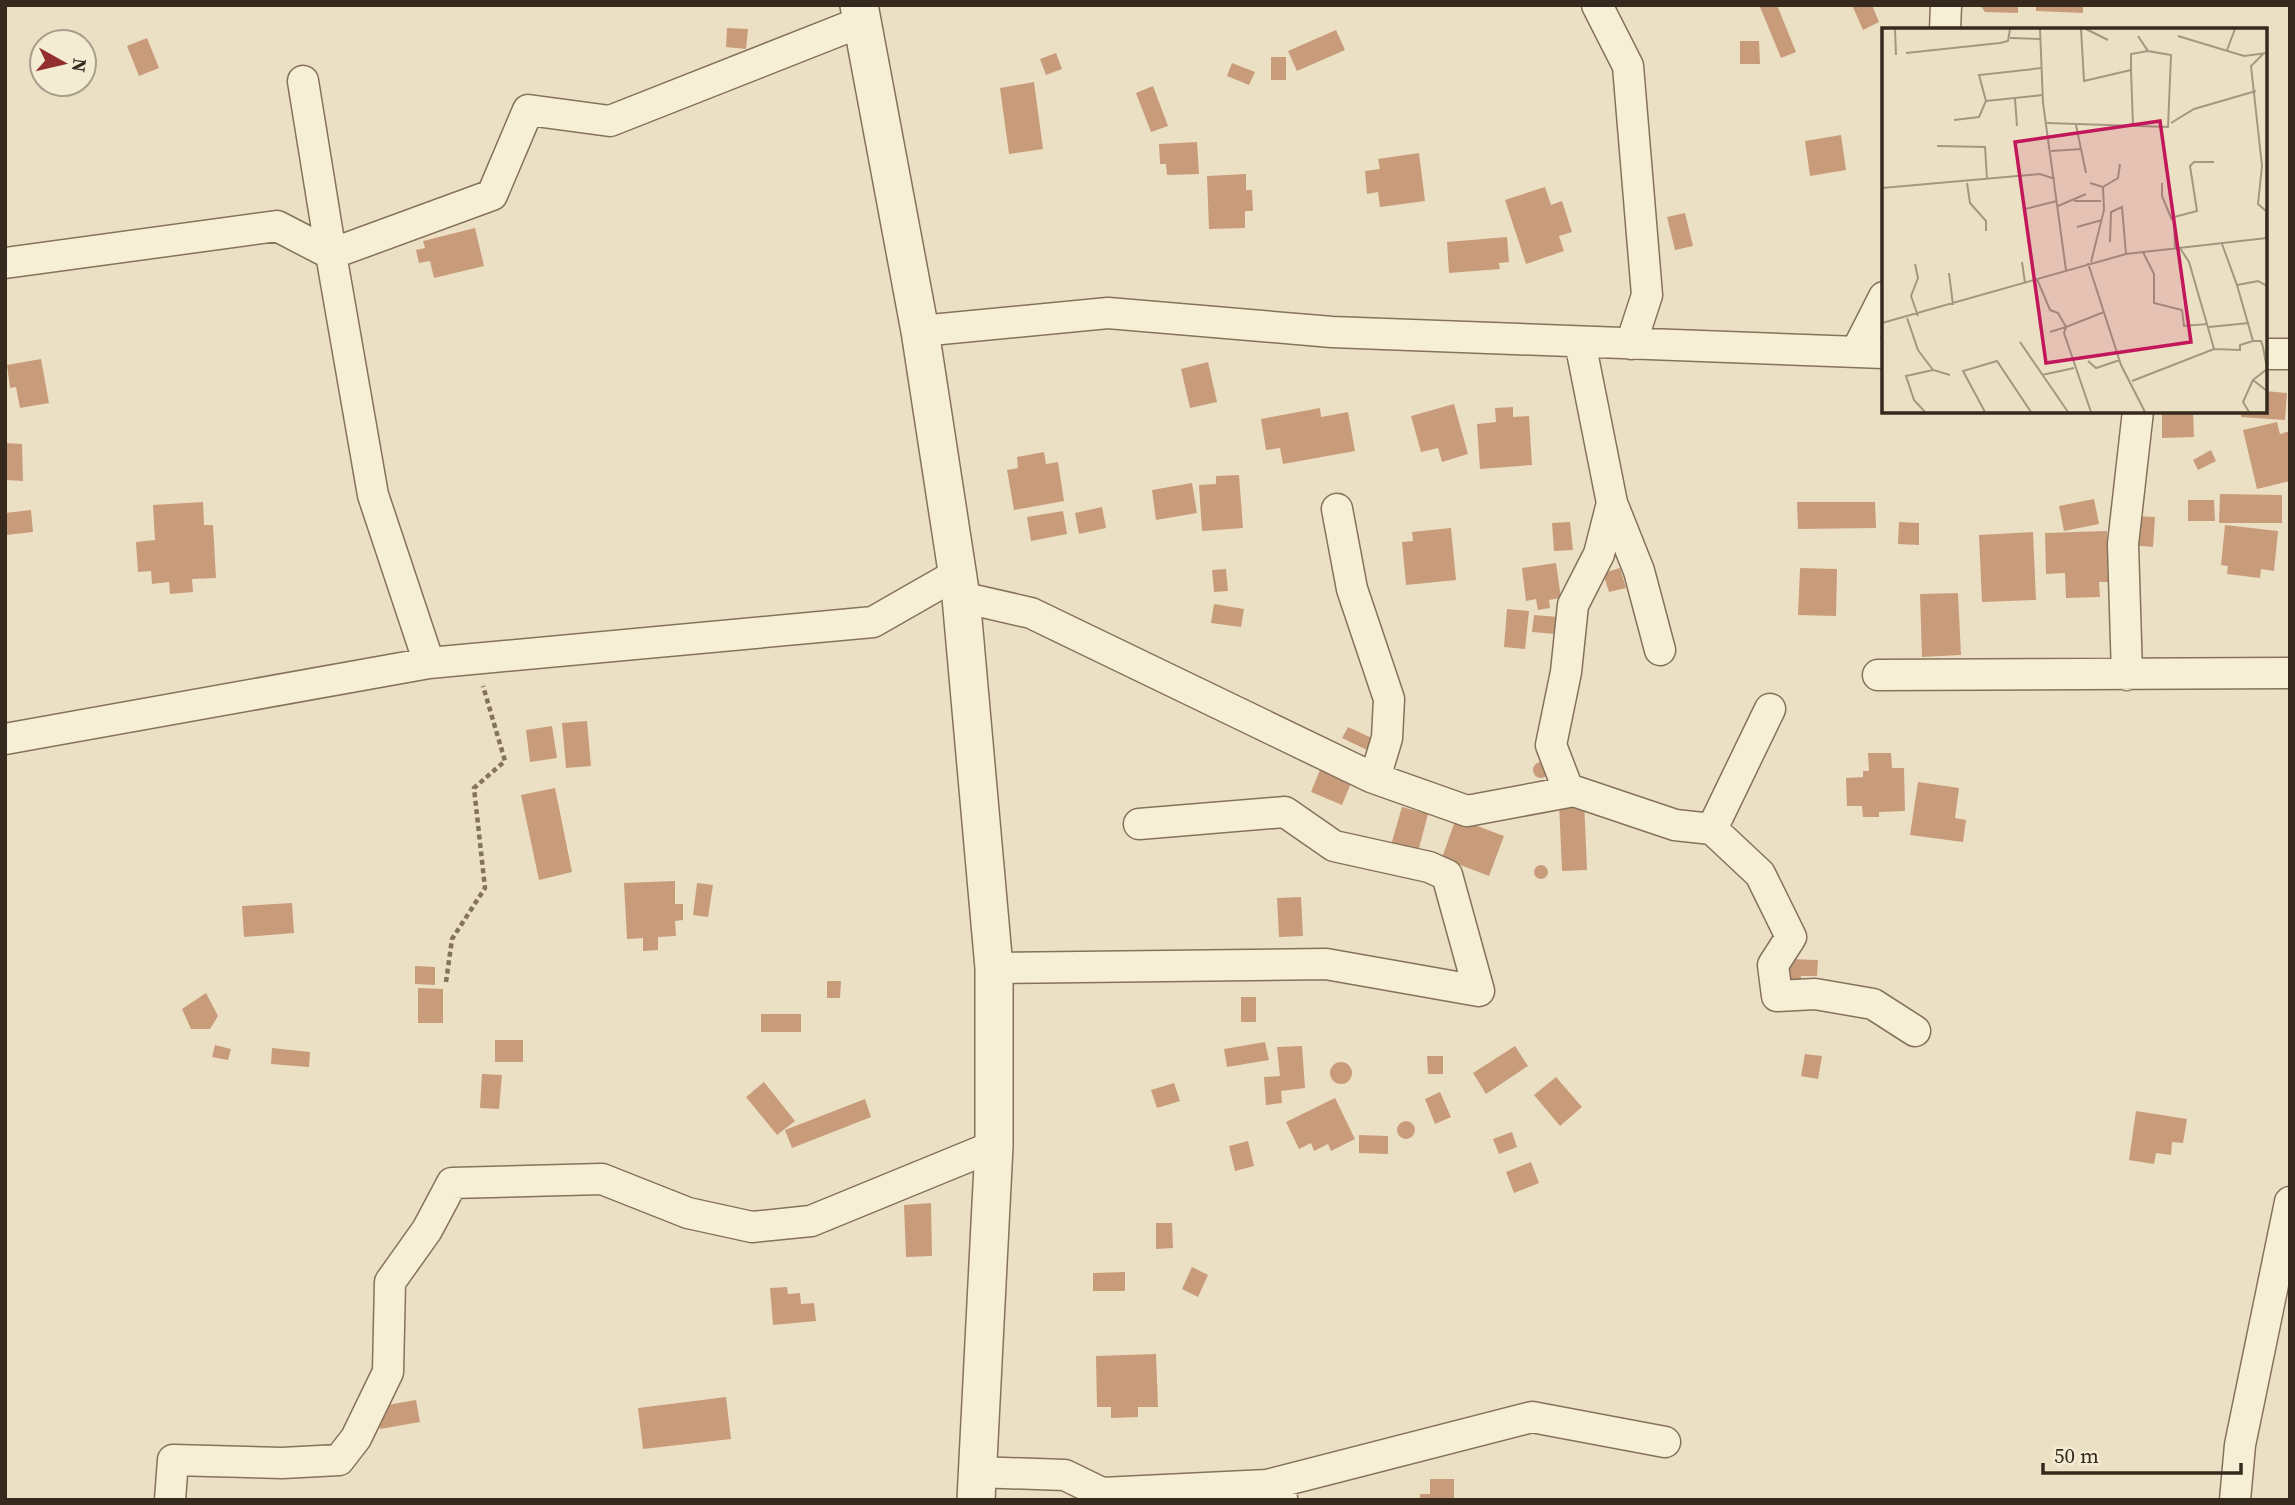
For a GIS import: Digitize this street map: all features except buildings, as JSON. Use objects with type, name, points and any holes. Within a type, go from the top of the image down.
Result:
[{"type":"street","points":[[1597,5],[1628,66],[1647,295],[1631,344]]},
{"type":"street","points":[[1945,28],[1946,5]]},
{"type":"street","points":[[5,263],[277,226],[331,254],[492,195],[528,110],[610,121],[860,13],[920,331],[959,586],[994,968],[994,1146],[976,1486],[1065,1475],[1102,1493],[1276,1493],[1323,1468],[1438,1444],[1532,1417],[1665,1443]]},
{"type":"street","points":[[303,81],[373,495],[429,663]]},
{"type":"street","points":[[920,331],[1108,313],[1332,332],[1870,353],[1882,306]]},
{"type":"street","points":[[1580,342],[1612,503],[1639,571],[1660,650]]},
{"type":"street","points":[[2267,354],[2290,354]]},
{"type":"street","points":[[2127,676],[2123,544],[2138,413]]},
{"type":"street","points":[[1569,792],[1551,744],[1566,672],[1573,605],[1599,554],[1612,503]]},
{"type":"street","points":[[1337,509],[1352,589],[1389,699],[1387,738],[1376,778]]},
{"type":"street","points":[[5,739],[429,663],[873,622],[959,586],[1031,613],[1376,778],[1467,811],[1574,791],[1675,825],[1712,829],[1760,874],[1791,937],[1773,965],[1777,996],[1815,994],[1874,1004],[1915,1031]]},
{"type":"street","points":[[1878,675],[2127,676],[2290,673]]},
{"type":"street","points":[[1712,829],[1770,709]]},
{"type":"street","points":[[994,968],[1326,964],[1479,991],[1447,874],[1429,867],[1334,846],[1285,812],[1139,824]]},
{"type":"street","points":[[170,1500],[173,1460],[282,1463],[340,1460],[356,1438],[388,1372],[390,1282],[427,1230],[452,1183],[602,1179],[688,1213],[752,1227],[811,1221],[994,1146]]},
{"type":"street","points":[[2235,1500],[2240,1445],[2289,1219]]},
{"type":"path","points":[[446,982],[452,939],[485,887],[474,788],[505,761],[475,658]]}]
